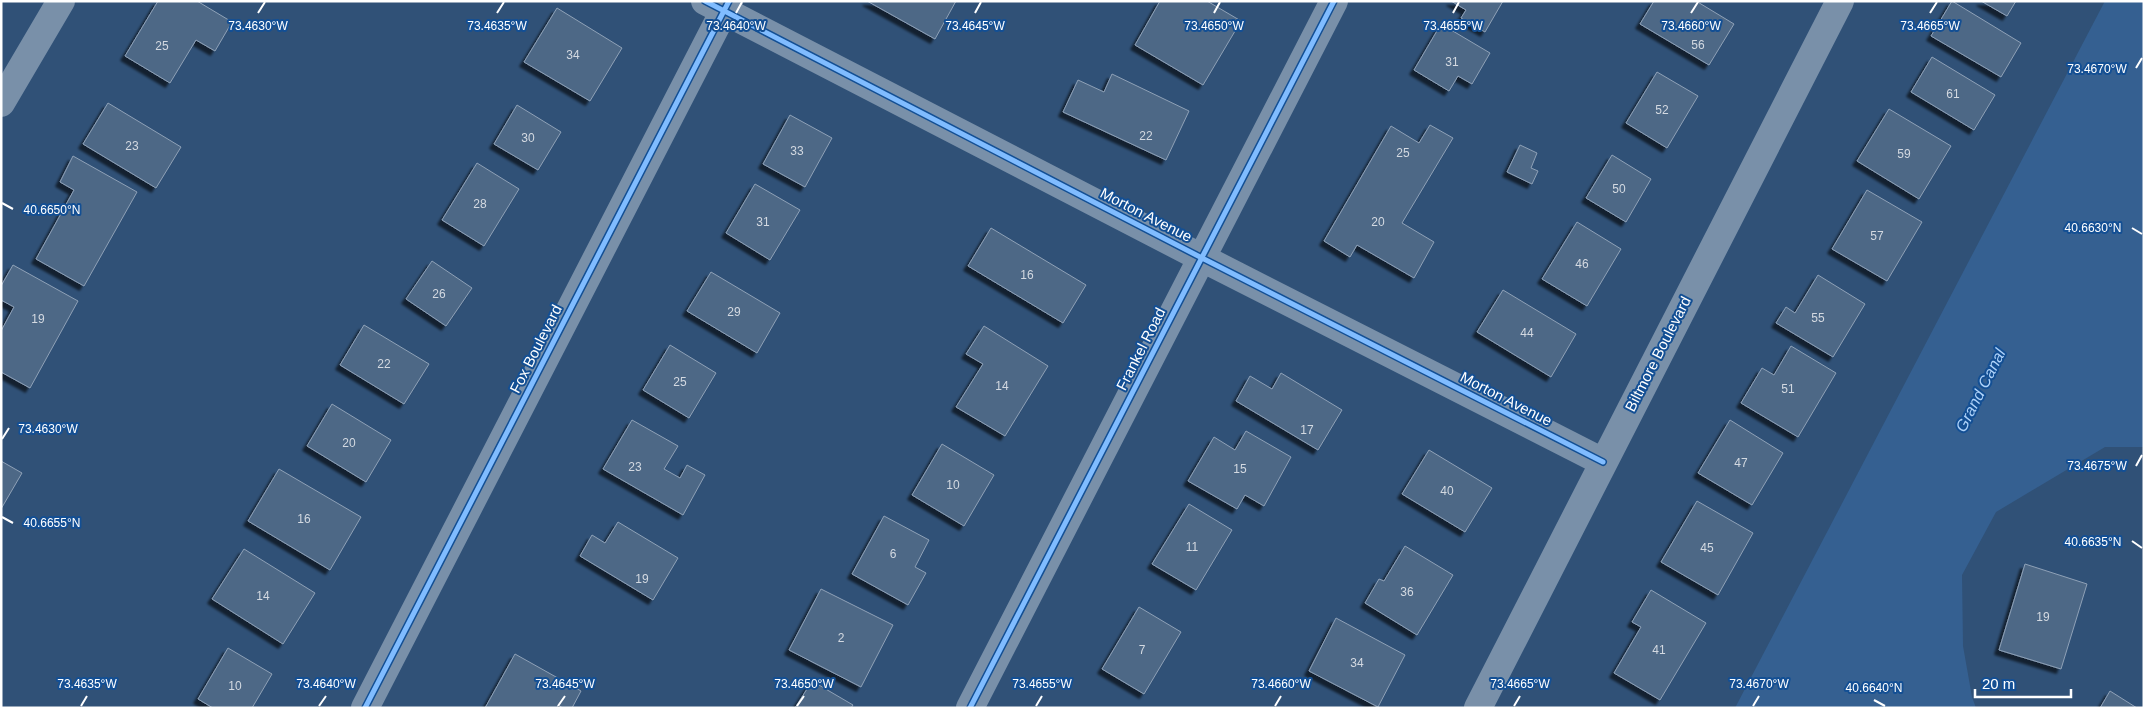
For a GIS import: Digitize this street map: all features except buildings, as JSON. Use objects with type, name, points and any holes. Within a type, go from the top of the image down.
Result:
[{"type":"street","points":[[1,103],[61,1]]},
{"type":"street","name":"Frankel Road","points":[[970,708],[1334,1]]},
{"type":"street","name":"Biltmore Boulevard","points":[[1478,708],[1840,1]]},
{"type":"street","name":"Morton Avenue","points":[[719,4],[1202,258],[1603,462]]},
{"type":"street","name":"Fox Boulevard","points":[[365,708],[719,4]]},
{"type":"water","name":"Grand Canal","points":[[2105,1],[2144,1],[2144,447],[2105,447],[1996,512],[1962,575],[1963,646],[1972,697],[1976,708],[1735,708]]},
{"type":"cycle path","points":[[705,1],[1202,258],[1603,462]]},
{"type":"cycle path","points":[[365,708],[729,1]]},
{"type":"cycle path","points":[[970,708],[1334,1]]}]
